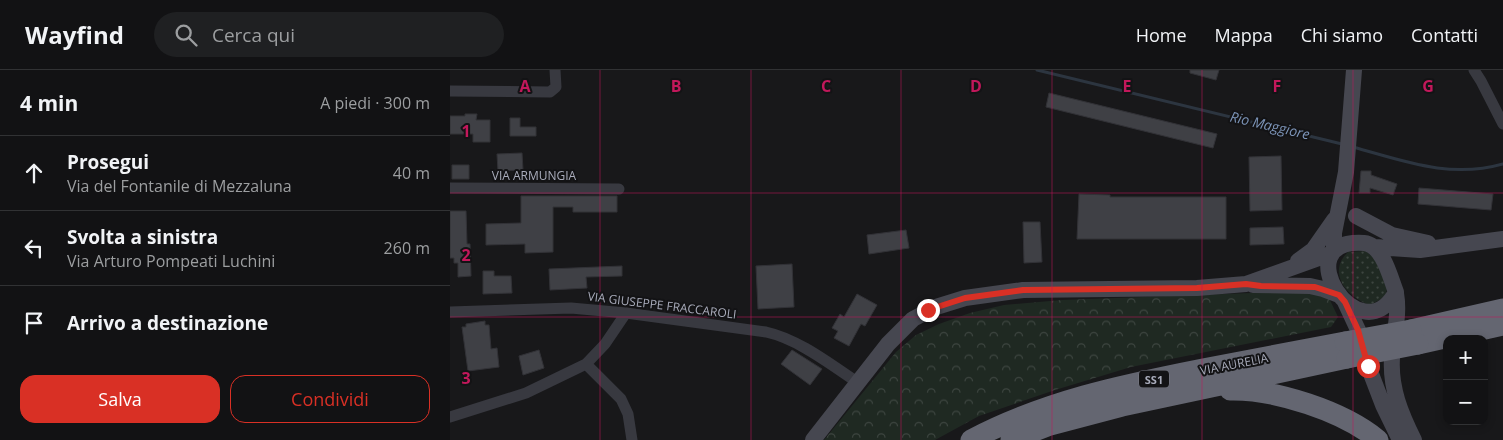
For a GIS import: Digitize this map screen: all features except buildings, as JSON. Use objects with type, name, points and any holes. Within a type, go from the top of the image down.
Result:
[{"type":"highway","name":"VIA AURELIA","points":[[1428,339],[1503,309]]},
{"type":"highway","name":"VIA AURELIA","points":[[971,440],[1038,410],[1116,386],[1428,339],[1503,325]]},
{"type":"highway","points":[[1488,335],[1503,332]]},
{"type":"highway","name":"VIA AURELIA","points":[[1011,440],[1067,420],[1346,350]]},
{"type":"highway","points":[[1151,399],[1166,401],[1229,390],[1263,392],[1290,398],[1332,414],[1361,428],[1378,440]]},
{"type":"street","points":[[450,92],[548,93],[553,91],[556,85],[555,70]]},
{"type":"street","points":[[1354,70],[1347,170],[1348,188],[1356,216],[1372,246],[1387,268],[1396,292],[1398,314],[1392,357],[1392,383],[1399,407],[1414,440]]},
{"type":"street","points":[[1474,70],[1503,124]]},
{"type":"street","points":[[1347,170],[1328,266],[1329,276],[1358,330],[1368,366],[1383,405],[1400,440]]},
{"type":"street","name":"VIA ARMUNGIA","points":[[450,188],[619,189]]},
{"type":"street","points":[[1279,273],[1311,252],[1320,242],[1338,214]]},
{"type":"street","points":[[1356,216],[1396,236],[1446,246]]},
{"type":"street","points":[[1246,284],[1356,244],[1420,250],[1503,239]]},
{"type":"street","points":[[813,440],[888,344],[913,319],[928,310],[965,298],[1023,290],[1197,288],[1246,284],[1315,287],[1342,298],[1359,310],[1372,311],[1384,307],[1396,292]]},
{"type":"street","name":"VIA GIUSEPPE FRACCAROLI","points":[[450,312],[571,308],[626,313],[757,331],[781,336],[793,342],[857,382]]},
{"type":"street","points":[[450,417],[526,393],[586,364],[605,344],[626,313]]},
{"type":"street","points":[[586,364],[621,398],[628,414],[632,440]]},
{"type":"green space","points":[[1366,251],[1375,259],[1389,282],[1385,297],[1370,305],[1354,297],[1342,284],[1339,276],[1342,260],[1348,252]]},
{"type":"green space","points":[[1306,291],[1328,296],[1338,317],[1331,327],[1131,367],[979,416],[935,440],[824,440],[896,352],[916,335],[939,324],[970,313],[1004,305],[1062,300]]},
{"type":"waterway","name":"Rio Maggiore","points":[[1037,70],[1342,144]]},
{"type":"waterway","name":"Rio Maggiore","points":[[1353,147],[1409,162],[1446,169],[1464,170],[1503,164]]},
{"type":"route","points":[[928,310],[965,298],[1023,290],[1133,290],[1246,284],[1315,287],[1339,295],[1345,302],[1358,330],[1368,366]]}]
